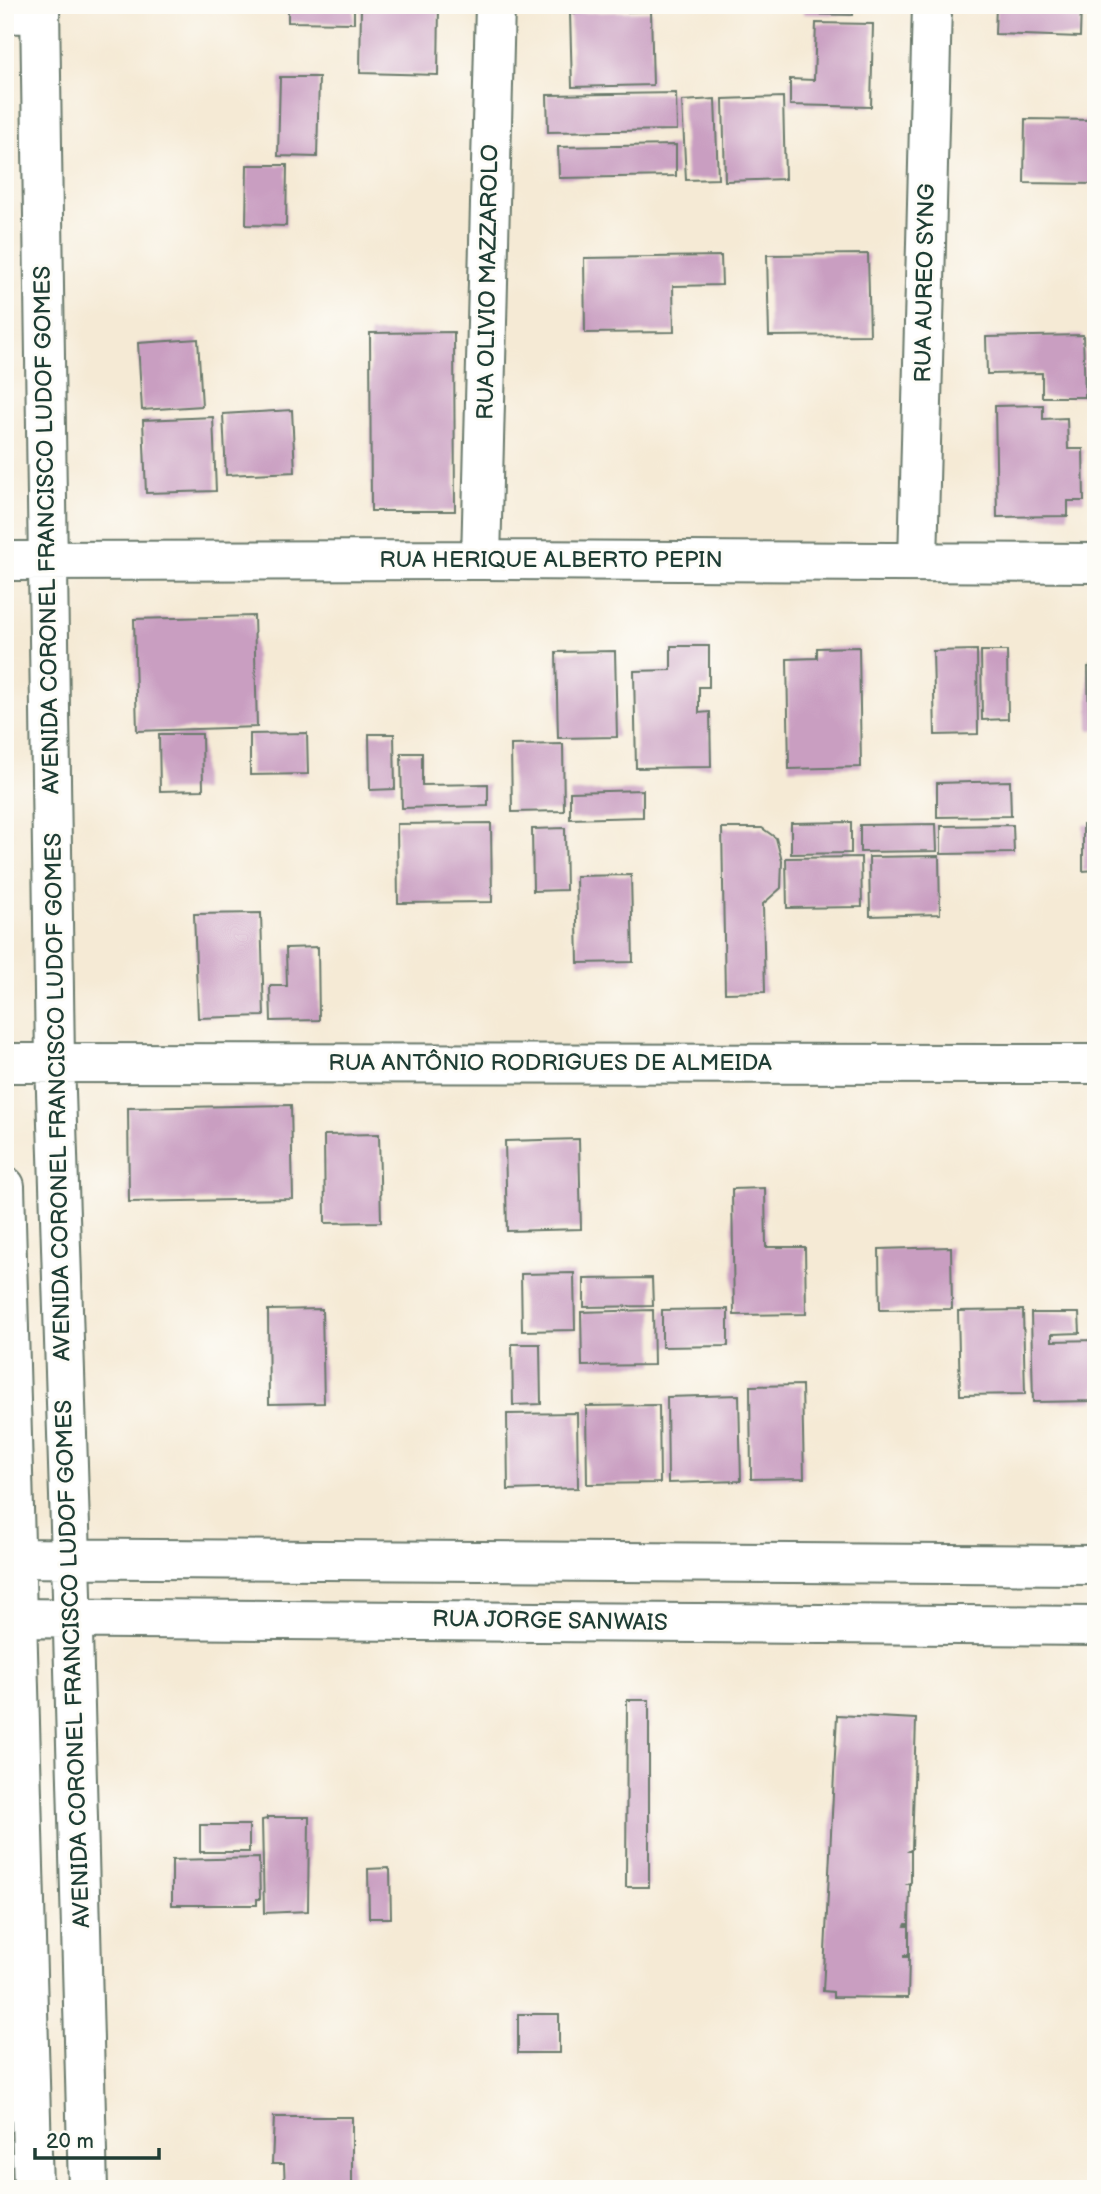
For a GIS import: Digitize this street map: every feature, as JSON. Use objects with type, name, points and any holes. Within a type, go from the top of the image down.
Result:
[{"type":"street","name":"RUA OLIVIO MAZZAROLO","points":[[481,560],[495,5]]},
{"type":"street","name":"RUA AUREO SYNG","points":[[918,562],[932,5]]},
{"type":"street","name":"AVENIDA CORONEL FRANCISCO LUDOF GOMES","points":[[28,11],[48,561],[55,1061],[88,2189]]},
{"type":"street","name":"RUA HERIQUE ALBERTO PEPIN","points":[[5,561],[1096,563]]},
{"type":"street","name":"RUA ANTÔNIO RODRIGUES DE ALMEIDA","points":[[5,1063],[1096,1064]]},
{"type":"street","points":[[5,1186],[11,1618],[33,2189]]},
{"type":"street","points":[[11,1558],[1096,1566]]},
{"type":"street","name":"RUA JORGE SANWAIS","points":[[11,1618],[1096,1626]]},
{"type":"building","points":[[288,5],[354,5],[354,23],[288,22]]},
{"type":"building","points":[[361,5],[439,5],[438,75],[360,73]]},
{"type":"building","points":[[803,5],[853,5],[853,15],[803,14]]},
{"type":"building","points":[[996,5],[1081,5],[1080,37],[995,34]]},
{"type":"building","points":[[651,11],[653,85],[572,87],[570,13]]},
{"type":"building","points":[[816,23],[873,24],[871,107],[790,105],[790,79],[814,80]]},
{"type":"building","points":[[280,77],[319,77],[317,157],[278,156]]},
{"type":"building","points":[[676,93],[677,130],[548,132],[547,95]]},
{"type":"building","points":[[783,97],[785,179],[725,181],[723,99]]},
{"type":"building","points":[[715,99],[718,179],[686,180],[682,101]]},
{"type":"building","points":[[1025,119],[1096,120],[1096,184],[1024,183]]},
{"type":"building","points":[[676,145],[676,176],[559,178],[558,147]]},
{"type":"building","points":[[247,165],[287,165],[286,226],[246,225]]},
{"type":"building","points":[[868,254],[870,335],[769,336],[767,255]]},
{"type":"building","points":[[721,256],[722,285],[673,286],[674,332],[585,333],[584,258]]},
{"type":"building","points":[[454,332],[455,511],[371,511],[370,333]]},
{"type":"building","points":[[1083,335],[1085,397],[1042,397],[1042,373],[987,374],[986,337]]},
{"type":"building","points":[[198,339],[202,406],[142,410],[138,343]]},
{"type":"building","points":[[1043,405],[1043,419],[1067,418],[1068,449],[1083,449],[1084,501],[1068,501],[1068,516],[997,517],[995,406]]},
{"type":"building","points":[[292,410],[295,472],[226,475],[223,414]]},
{"type":"building","points":[[213,417],[216,491],[146,493],[143,420]]},
{"type":"building","points":[[254,616],[257,727],[137,731],[134,619]]},
{"type":"building","points":[[671,646],[709,646],[709,687],[699,687],[699,713],[710,712],[711,767],[636,768],[634,671],[671,670]]},
{"type":"building","points":[[859,647],[861,767],[789,769],[787,659],[817,658],[817,648]]},
{"type":"building","points":[[977,650],[978,734],[935,735],[933,651]]},
{"type":"building","points":[[615,651],[617,737],[558,738],[556,652]]},
{"type":"building","points":[[981,651],[1007,651],[1008,719],[982,720]]},
{"type":"building","points":[[1096,666],[1096,730],[1089,730],[1088,667]]},
{"type":"building","points":[[307,733],[308,774],[250,775],[250,734]]},
{"type":"building","points":[[159,734],[202,734],[203,790],[160,791]]},
{"type":"building","points":[[369,734],[394,734],[395,789],[370,790]]},
{"type":"building","points":[[563,744],[564,811],[512,812],[511,745]]},
{"type":"building","points":[[401,753],[422,753],[422,785],[488,784],[488,806],[402,808]]},
{"type":"building","points":[[1010,781],[1011,816],[937,817],[937,783]]},
{"type":"building","points":[[643,790],[643,817],[570,819],[570,792]]},
{"type":"building","points":[[851,822],[851,853],[791,854],[791,823]]},
{"type":"building","points":[[491,823],[492,902],[398,903],[397,824]]},
{"type":"building","points":[[936,824],[937,851],[860,852],[860,825]]},
{"type":"building","points":[[1096,824],[1096,870],[1083,871],[1083,825]]},
{"type":"building","points":[[1013,825],[1014,853],[941,854],[941,826]]},
{"type":"building","points":[[565,828],[566,890],[533,891],[532,829]]},
{"type":"building","points":[[722,828],[762,828],[776,838],[782,861],[781,888],[763,904],[765,992],[725,993]]},
{"type":"building","points":[[939,856],[940,914],[870,916],[869,857]]},
{"type":"building","points":[[861,857],[862,907],[787,908],[786,858]]},
{"type":"building","points":[[631,875],[633,962],[578,963],[576,876]]},
{"type":"building","points":[[261,913],[264,1016],[198,1018],[194,914]]},
{"type":"building","points":[[318,947],[319,1020],[271,1021],[270,986],[287,986],[286,948]]},
{"type":"building","points":[[291,1105],[293,1199],[129,1202],[128,1108]]},
{"type":"building","points":[[379,1134],[381,1222],[325,1223],[324,1135]]},
{"type":"building","points":[[579,1139],[581,1229],[507,1231],[505,1141]]},
{"type":"building","points":[[765,1188],[766,1247],[805,1247],[806,1314],[734,1315],[732,1189]]},
{"type":"building","points":[[951,1247],[952,1309],[880,1310],[879,1249]]},
{"type":"building","points":[[574,1273],[575,1330],[522,1331],[521,1274]]},
{"type":"building","points":[[652,1278],[653,1306],[584,1307],[584,1279]]},
{"type":"building","points":[[322,1309],[324,1403],[269,1404],[268,1310]]},
{"type":"building","points":[[728,1309],[728,1346],[662,1347],[662,1310]]},
{"type":"building","points":[[653,1310],[654,1365],[582,1366],[581,1312]]},
{"type":"building","points":[[1023,1310],[1025,1394],[960,1395],[958,1311]]},
{"type":"building","points":[[1031,1313],[1079,1313],[1080,1333],[1052,1334],[1052,1341],[1096,1340],[1096,1401],[1033,1402]]},
{"type":"building","points":[[512,1344],[540,1344],[541,1404],[513,1405]]},
{"type":"building","points":[[802,1385],[804,1478],[751,1479],[750,1386]]},
{"type":"building","points":[[739,1395],[741,1481],[668,1483],[667,1397]]},
{"type":"building","points":[[659,1405],[660,1483],[587,1484],[586,1406]]},
{"type":"building","points":[[577,1413],[578,1488],[508,1490],[507,1414]]},
{"type":"building","points":[[627,1700],[649,1700],[649,1887],[626,1887]]},
{"type":"building","points":[[837,1715],[916,1719],[912,1849],[909,1851],[909,1924],[905,1926],[909,1926],[909,1955],[904,1955],[909,1957],[908,1998],[833,1997],[833,1992],[823,1991]]},
{"type":"building","points":[[267,1817],[309,1817],[308,1911],[264,1913],[262,1820]]},
{"type":"building","points":[[200,1825],[249,1825],[249,1852],[200,1852]]},
{"type":"building","points":[[259,1858],[260,1899],[257,1899],[257,1905],[172,1905],[172,1860]]},
{"type":"building","points":[[388,1868],[391,1918],[369,1918],[368,1869]]},
{"type":"building","points":[[518,2014],[559,2014],[559,2053],[518,2053]]},
{"type":"building","points":[[274,2117],[352,2117],[352,2189],[285,2189],[284,2164],[272,2164]]}]
